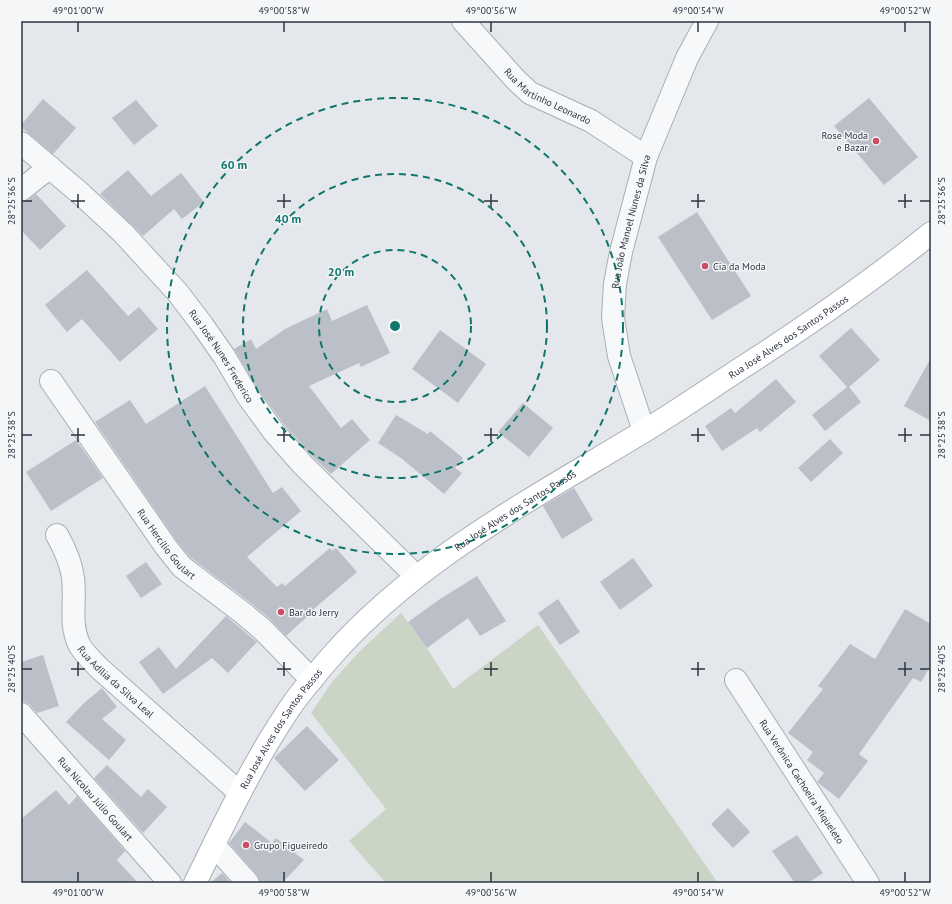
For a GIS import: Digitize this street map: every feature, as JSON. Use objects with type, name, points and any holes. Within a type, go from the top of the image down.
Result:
[{"type":"street","name":"Rua Martinho Leonardo","points":[[463,21],[516,80],[530,93],[591,121],[646,157]]},
{"type":"street","name":"Rua João Manoel Nunes da Silva","points":[[644,431],[619,356],[613,318],[615,284],[621,252],[646,157],[688,58],[707,21]]},
{"type":"street","name":"Rua José Nunes Frederico","points":[[21,143],[81,194],[123,233],[178,293],[224,356],[247,395],[274,432],[303,465],[416,576]]},
{"type":"street","points":[[21,190],[50,167]]},
{"type":"street","name":"Rua José Alves dos Santos Passos","points":[[195,883],[240,793],[294,702],[331,657],[359,628],[416,576],[491,524],[644,431],[811,323],[870,281],[931,233]]},
{"type":"street","name":"Rua Hercílio Goulart","points":[[52,381],[166,547],[182,567],[257,625],[312,680]]},
{"type":"street","name":"Rua Adília da Silva Leal","points":[[57,535],[68,554],[73,577],[73,623],[79,645],[99,668],[240,793]]},
{"type":"street","name":"Rua Verônica Cachoeira Miqueleto","points":[[736,680],[868,883]]},
{"type":"street","name":"Rua Nicolau Júlio Goulart","points":[[21,714],[170,883]]},
{"type":"street","points":[[214,845],[248,883]]},
{"type":"green space","points":[[401,613],[427,648],[453,689],[538,625],[718,883],[386,883],[349,841],[386,809],[311,713],[332,682],[360,651]]},
{"type":"building","name":"Rose Moda e Bazar","points":[[869,98],[918,157],[884,185],[834,126]]},
{"type":"building","points":[[43,99],[76,128],[53,154],[21,127],[21,125]]},
{"type":"building","points":[[136,100],[158,126],[134,145],[112,118]]},
{"type":"building","points":[[128,170],[151,196],[181,173],[204,202],[182,219],[174,209],[143,236],[100,194]]},
{"type":"building","points":[[36,194],[66,226],[40,250],[21,230],[21,202],[28,200]]},
{"type":"building","name":"Cia da Moda","points":[[697,212],[751,296],[712,320],[658,237]]},
{"type":"building","points":[[87,270],[128,316],[139,307],[158,329],[120,362],[82,319],[67,332],[45,305]]},
{"type":"building","points":[[367,305],[390,353],[361,367],[359,363],[309,386],[341,428],[352,419],[370,440],[331,474],[312,456],[284,424],[257,388],[234,349],[251,339],[256,349],[285,329],[327,309],[332,321]]},
{"type":"building","points":[[851,328],[880,360],[849,387],[861,402],[825,431],[812,415],[847,387],[819,356]]},
{"type":"building","points":[[440,330],[486,364],[458,403],[412,369]]},
{"type":"building","points":[[931,358],[931,421],[904,406]]},
{"type":"building","points":[[776,379],[796,402],[760,432],[757,428],[722,451],[705,426],[731,408],[735,413]]},
{"type":"building","points":[[205,386],[273,493],[282,487],[301,511],[247,557],[277,587],[282,583],[285,586],[330,548],[332,551],[336,548],[357,572],[309,613],[310,614],[286,636],[270,619],[251,603],[191,558],[176,540],[95,422],[130,400],[146,424]]},
{"type":"building","points":[[523,403],[553,428],[529,457],[498,432]]},
{"type":"building","points":[[396,415],[428,434],[430,431],[463,458],[455,468],[462,473],[444,494],[401,458],[378,443]]},
{"type":"building","points":[[830,439],[843,453],[811,482],[798,468]]},
{"type":"building","points":[[76,440],[103,478],[51,511],[26,472]]},
{"type":"building","points":[[574,488],[593,520],[562,539],[543,506]]},
{"type":"building","points":[[633,558],[653,586],[620,610],[600,582]]},
{"type":"building","points":[[146,562],[162,584],[141,598],[126,576]]},
{"type":"building","points":[[477,576],[506,621],[480,636],[468,618],[427,648],[408,622],[440,599]]},
{"type":"building","points":[[558,599],[580,632],[560,645],[538,613]]},
{"type":"building","points":[[905,609],[931,624],[931,665],[921,682],[913,678],[859,754],[868,761],[839,799],[817,782],[824,773],[807,760],[813,752],[788,733],[823,689],[818,686],[850,644],[875,659]]},
{"type":"building","points":[[226,616],[257,642],[228,673],[212,658],[163,694],[139,662],[159,647],[176,669]]},
{"type":"building","points":[[43,655],[59,706],[37,713],[30,705],[21,700],[21,662]]},
{"type":"building","points":[[102,688],[117,707],[102,719],[126,740],[109,760],[66,722],[84,703]]},
{"type":"building","points":[[307,726],[339,760],[305,791],[274,758]]},
{"type":"building","points":[[107,765],[141,797],[148,789],[167,807],[143,833],[94,778]]},
{"type":"building","points":[[56,790],[69,805],[77,796],[125,851],[117,860],[138,883],[21,883],[21,819]]},
{"type":"building","points":[[728,808],[750,832],[733,848],[711,824]]},
{"type":"building","points":[[245,822],[272,843],[276,838],[304,860],[282,883],[260,883],[257,875],[229,843]]},
{"type":"building","points":[[797,835],[823,873],[808,883],[795,883],[772,851]]},
{"type":"building","points":[[222,873],[231,883],[210,883]]},
{"type":"place","name":"Rose Moda e Bazar","points":[[876,141]]},
{"type":"place","name":"Cia da Moda","points":[[705,266]]},
{"type":"place","name":"Bar do Jerry","points":[[281,612]]},
{"type":"place","name":"Grupo Figueiredo","points":[[246,845]]}]
